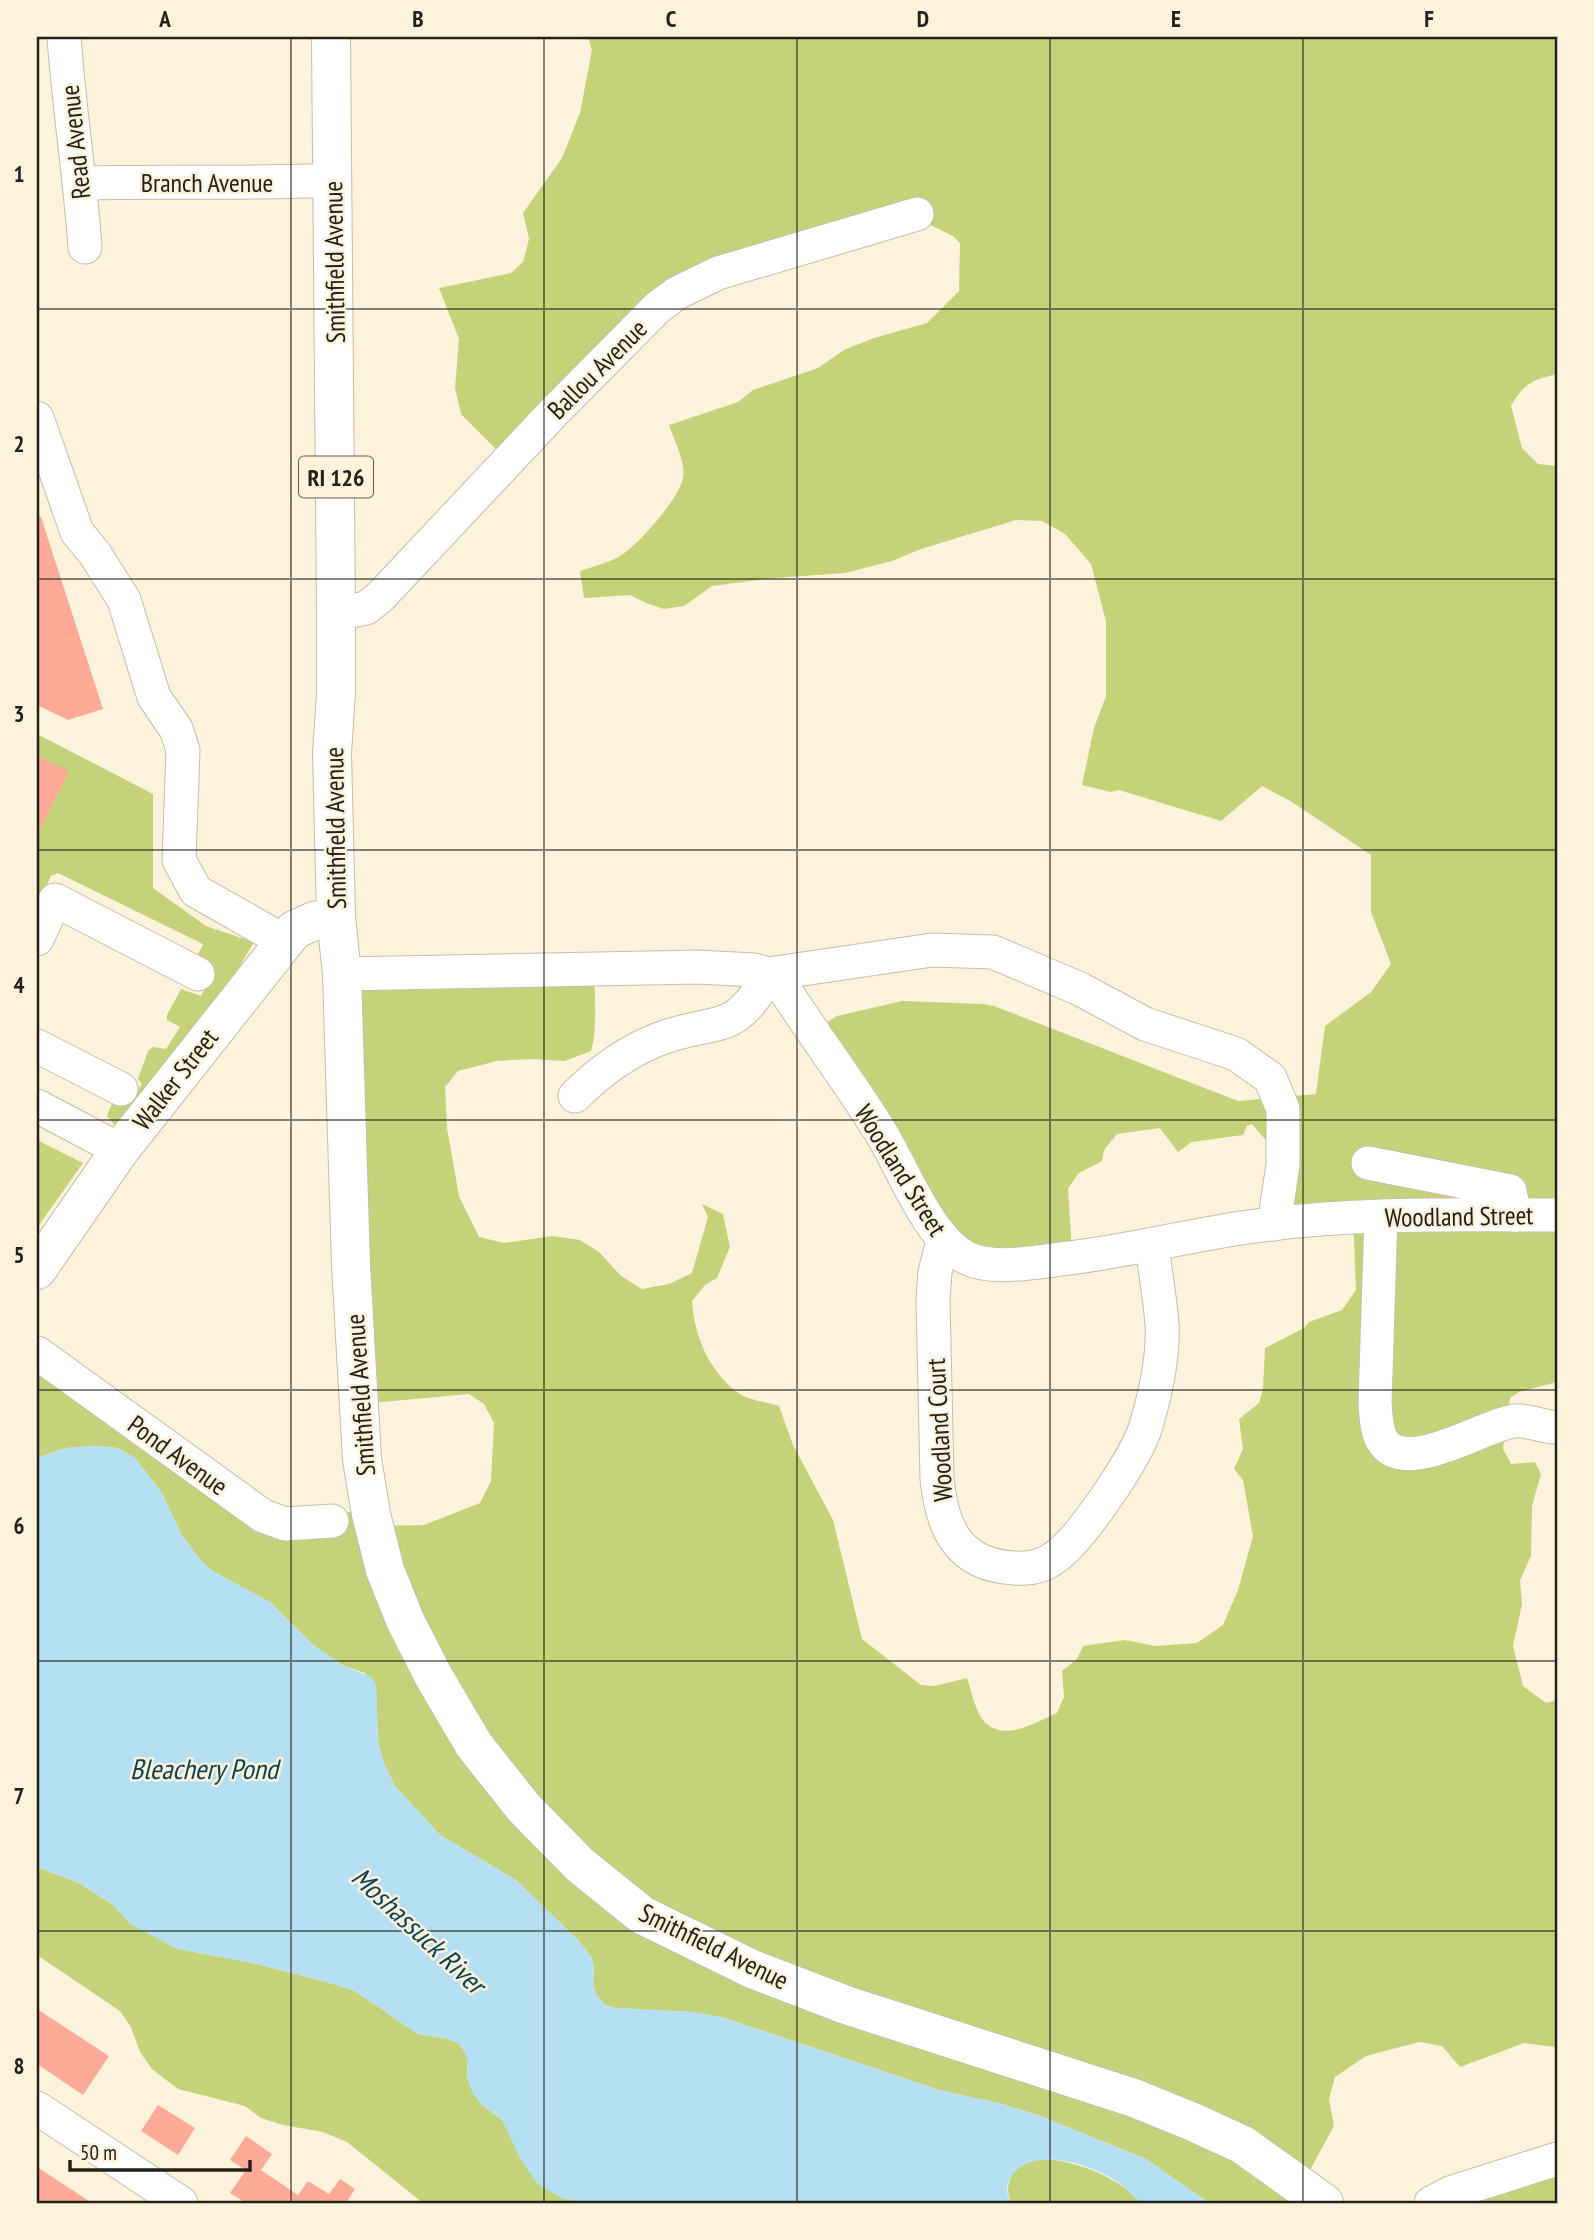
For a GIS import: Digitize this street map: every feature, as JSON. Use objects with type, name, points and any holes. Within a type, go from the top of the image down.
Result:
[{"type":"main road","name":"Smithfield Avenue","points":[[331,37],[336,614],[336,693],[332,753],[351,1265],[362,1459],[371,1514],[385,1570],[405,1620],[434,1677],[474,1745],[516,1797],[580,1865],[642,1914],[751,1969],[846,2005],[1134,2098],[1193,2122],[1243,2145],[1324,2203]]},
{"type":"main road","name":"Walker Street","points":[[37,1270],[120,1150],[284,941],[294,930],[314,921],[336,917]]},
{"type":"street","name":"Read Avenue","points":[[64,37],[85,247]]},
{"type":"street","name":"Branch Avenue","points":[[80,183],[160,181],[267,184],[333,180]]},
{"type":"street","name":"Ballou Avenue","points":[[336,614],[366,608],[380,597],[554,412],[649,316],[677,293],[718,273],[917,214]]},
{"type":"street","points":[[37,418],[77,532],[95,554],[124,600],[154,697],[176,729],[183,750],[179,860],[196,891],[284,941]]},
{"type":"street","points":[[37,939],[55,900],[198,974]]},
{"type":"street","points":[[342,974],[697,967],[769,974],[932,950],[993,952],[1080,989],[1145,1024],[1236,1054],[1269,1078],[1283,1109],[1283,1165],[1274,1224]]},
{"type":"street","points":[[575,1096],[597,1074],[630,1052],[687,1029],[720,1025],[739,1016],[756,998],[769,974]]},
{"type":"street","name":"Woodland Street","points":[[769,974],[783,987],[882,1135],[943,1241],[966,1258],[990,1264],[1011,1265],[1106,1254],[1274,1224],[1381,1217],[1557,1215]]},
{"type":"street","points":[[37,1046],[121,1089]]},
{"type":"street","points":[[37,1106],[120,1150]]},
{"type":"street","points":[[1368,1163],[1510,1191],[1516,1215]]},
{"type":"street","points":[[1381,1217],[1375,1403],[1379,1432],[1387,1447],[1393,1452],[1402,1453],[1431,1451],[1517,1420],[1556,1429]]},
{"type":"street","name":"Woodland Court","points":[[943,1241],[935,1272],[933,1299],[940,1502],[952,1536],[965,1551],[980,1563],[1019,1568],[1032,1568],[1054,1558],[1081,1530],[1127,1466],[1144,1431],[1157,1377],[1162,1325],[1152,1245]]},
{"type":"street","name":"Pond Avenue","points":[[37,1353],[263,1516],[285,1524],[332,1521]]},
{"type":"street","points":[[37,2108],[181,2203]]},
{"type":"street","points":[[1431,2203],[1450,2193],[1557,2159]]},
{"type":"green space","points":[[588,37],[1557,37],[1557,374],[1530,384],[1520,392],[1511,406],[1522,448],[1538,464],[1557,466],[1557,1382],[1519,1392],[1510,1398],[1503,1449],[1511,1464],[1535,1462],[1541,1474],[1532,1506],[1531,1556],[1520,1580],[1522,1604],[1513,1646],[1523,1686],[1546,1703],[1557,1700],[1557,2045],[1555,2047],[1524,2043],[1460,2067],[1442,2046],[1419,2042],[1366,2056],[1335,2077],[1329,2099],[1334,2126],[1305,2179],[1337,2203],[1209,2203],[1146,2159],[1038,2115],[939,2090],[721,2017],[692,2012],[614,2008],[604,2004],[593,1985],[594,1966],[579,1941],[516,1880],[440,1835],[395,1786],[384,1764],[378,1741],[376,1686],[365,1673],[344,1666],[313,1645],[270,1602],[214,1572],[201,1561],[181,1534],[162,1493],[135,1458],[118,1448],[94,1446],[66,1448],[37,1458],[37,1348],[159,1439],[307,1525],[359,1509],[380,1526],[424,1525],[480,1503],[491,1481],[494,1423],[484,1404],[469,1394],[360,1404],[339,986],[595,975],[595,1023],[591,1051],[565,1061],[497,1061],[458,1071],[445,1087],[447,1128],[459,1196],[479,1237],[504,1243],[552,1236],[580,1240],[599,1252],[621,1276],[642,1289],[669,1284],[692,1273],[708,1217],[702,1204],[723,1214],[730,1247],[717,1278],[705,1285],[692,1301],[696,1327],[711,1363],[718,1374],[741,1395],[779,1406],[793,1445],[833,1520],[862,1639],[921,1685],[935,1686],[967,1678],[982,1719],[999,1730],[1018,1729],[1057,1713],[1064,1697],[1062,1671],[1077,1659],[1083,1646],[1125,1640],[1156,1646],[1197,1643],[1223,1625],[1238,1590],[1253,1536],[1243,1480],[1234,1469],[1243,1449],[1239,1419],[1259,1403],[1263,1389],[1265,1348],[1304,1328],[1309,1322],[1342,1310],[1356,1290],[1353,1215],[1293,1215],[1277,1153],[1252,1124],[1247,1126],[1243,1135],[1192,1142],[1178,1152],[1160,1128],[1117,1134],[1104,1150],[1102,1161],[1079,1173],[1068,1188],[1072,1253],[953,1248],[816,1029],[837,1016],[902,1001],[982,1004],[994,1006],[1238,1101],[1316,1094],[1325,1026],[1371,992],[1391,964],[1371,912],[1371,855],[1292,802],[1262,786],[1221,821],[1119,790],[1111,792],[1082,785],[1094,728],[1106,696],[1106,621],[1091,564],[1065,534],[1042,521],[1016,520],[921,549],[892,561],[845,573],[712,586],[684,606],[664,609],[630,595],[584,598],[580,571],[625,553],[656,522],[680,487],[683,465],[669,425],[738,402],[753,390],[818,368],[844,350],[874,338],[927,323],[959,291],[960,243],[953,236],[908,214],[742,260],[496,449],[461,414],[455,388],[459,339],[439,288],[511,273],[523,262],[529,239],[523,213],[562,158],[580,113],[592,50]]},
{"type":"green space","points":[[37,734],[153,794],[153,888],[206,926],[254,942],[237,971],[117,1128],[107,1116],[112,1103],[128,1103],[142,1084],[138,1079],[148,1051],[153,1047],[166,1049],[180,1027],[167,1020],[167,1015],[181,989],[201,996],[214,971],[198,960],[203,945],[201,943],[58,873],[51,876],[37,906]]},
{"type":"green space","points":[[37,1140],[83,1163],[37,1228]]},
{"type":"green space","points":[[37,1867],[81,1884],[112,1904],[131,1924],[178,1949],[253,1963],[355,1991],[418,2034],[460,2044],[468,2059],[467,2077],[481,2104],[502,2120],[562,2198],[590,2203],[423,2203],[347,2142],[323,2132],[261,2118],[245,2106],[178,2089],[152,2069],[140,2052],[131,2027],[120,2011],[37,1955]]},
{"type":"green space","points":[[1557,2153],[1557,2203],[1412,2203],[1423,2196]]},
{"type":"green space","points":[[1034,2160],[1055,2160],[1102,2175],[1144,2203],[1011,2203],[1008,2190],[1014,2172]]},
{"type":"water","name":"Bleachery Pond","points":[[66,1448],[118,1448],[135,1458],[162,1493],[181,1534],[201,1561],[214,1572],[270,1602],[313,1645],[344,1666],[371,1677],[376,1685],[378,1741],[384,1764],[395,1786],[440,1835],[516,1880],[579,1941],[591,1956],[594,1966],[593,1985],[604,2004],[614,2008],[692,2012],[721,2017],[939,2090],[1038,2115],[1146,2159],[1209,2203],[1144,2203],[1108,2176],[1081,2165],[1051,2160],[1024,2165],[1014,2173],[1007,2188],[1011,2203],[590,2203],[562,2198],[537,2184],[520,2158],[502,2120],[481,2104],[472,2092],[467,2077],[468,2059],[460,2044],[418,2034],[355,1991],[253,1963],[178,1949],[130,1924],[112,1904],[81,1884],[37,1867],[37,1458]]},
{"type":"building","points":[[37,517],[41,517],[103,709],[68,720],[37,705]]},
{"type":"building","points":[[37,756],[69,771],[37,835]]},
{"type":"building","points":[[37,2009],[109,2056],[83,2095],[37,2064]]},
{"type":"building","points":[[158,2105],[195,2128],[178,2155],[141,2131]]},
{"type":"building","points":[[246,2136],[272,2154],[261,2170],[298,2195],[308,2181],[329,2194],[340,2179],[355,2189],[346,2203],[246,2203],[230,2193],[246,2170],[230,2160]]},
{"type":"building","points":[[37,2167],[92,2203],[37,2203]]},
{"type":"water label","name":"Moshassuck River","points":[[419,1930]]}]
